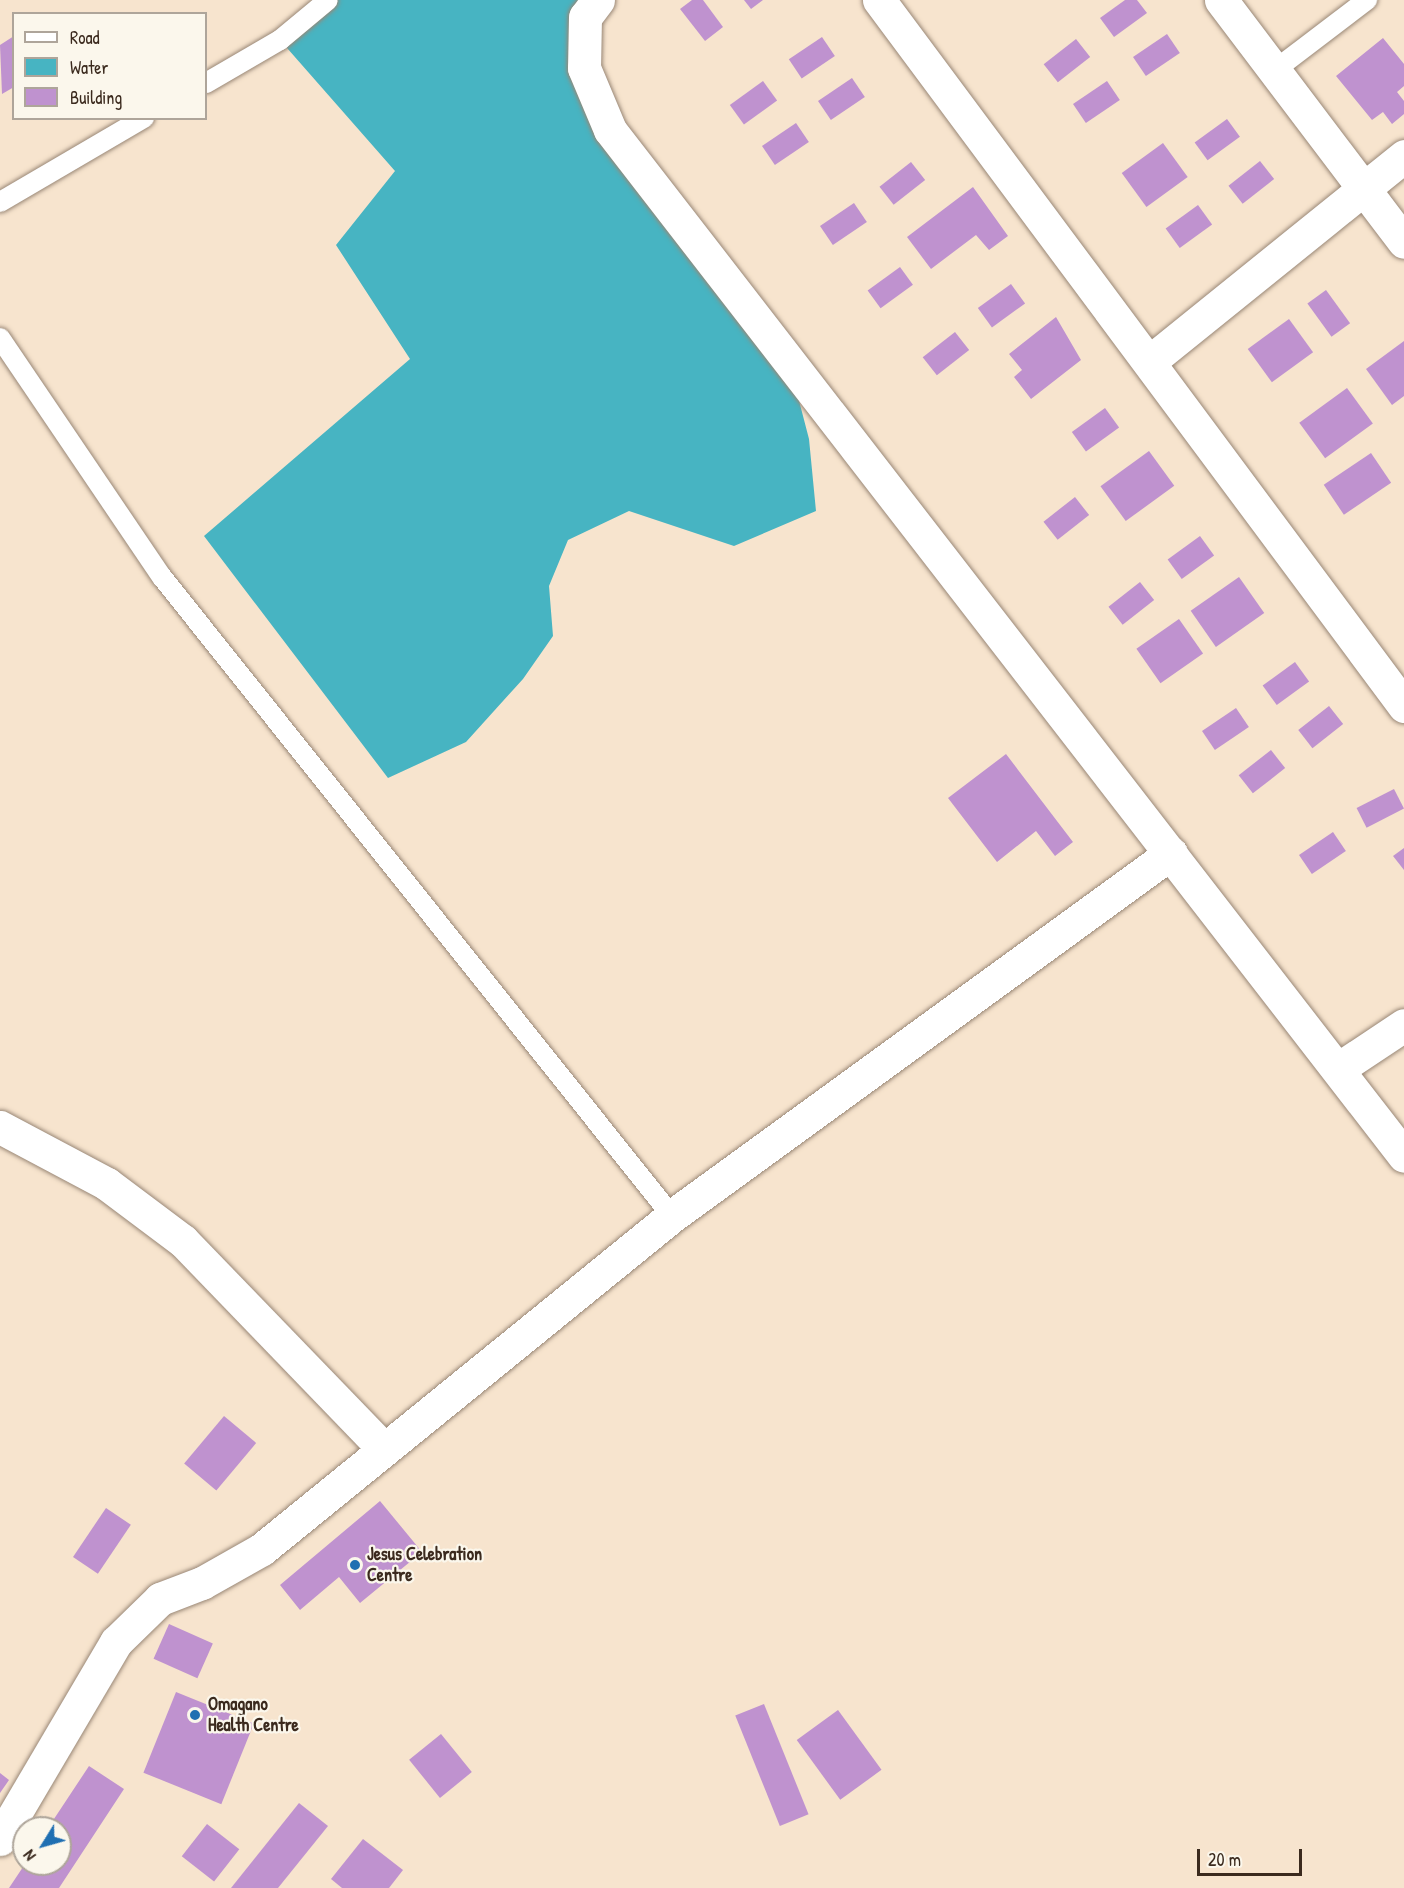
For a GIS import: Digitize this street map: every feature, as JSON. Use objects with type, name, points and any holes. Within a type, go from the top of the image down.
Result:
[{"type":"street","points":[[598,0],[585,17],[584,68],[610,130],[1404,1156]]},
{"type":"street","points":[[879,0],[1404,706]]},
{"type":"street","points":[[1221,0],[1404,242]]},
{"type":"street","points":[[1149,362],[1404,156]]},
{"type":"street","points":[[0,1839],[116,1642],[160,1599],[202,1583],[262,1550],[672,1216],[1171,853]]},
{"type":"street","points":[[1338,1069],[1404,1025]]},
{"type":"street","points":[[0,1127],[107,1184],[183,1241],[384,1449]]},
{"type":"lane","points":[[207,82],[280,40],[328,0]]},
{"type":"lane","points":[[1275,70],[1368,0]]},
{"type":"lane","points":[[0,202],[141,120]]},
{"type":"lane","points":[[0,338],[162,577],[672,1216]]},
{"type":"water","points":[[328,0],[598,0],[584,68],[789,362],[809,439],[816,511],[734,546],[629,511],[568,540],[549,586],[553,636],[523,679],[466,742],[388,778],[204,536],[410,359],[336,245],[395,171],[280,40]]},
{"type":"building","points":[[692,0],[703,0],[723,27],[705,41],[680,9]]},
{"type":"building","points":[[744,0],[763,0],[751,9]]},
{"type":"building","points":[[1125,0],[1137,0],[1147,13],[1114,37],[1100,18]]},
{"type":"building","points":[[1167,34],[1180,53],[1146,76],[1133,57]]},
{"type":"building","points":[[12,37],[12,88],[2,94],[0,45]]},
{"type":"building","points":[[822,37],[835,56],[802,78],[789,59]]},
{"type":"building","points":[[1383,38],[1404,64],[1404,86],[1397,92],[1404,101],[1404,114],[1392,124],[1383,112],[1372,120],[1336,76]]},
{"type":"building","points":[[1076,39],[1090,57],[1058,82],[1044,64]]},
{"type":"building","points":[[852,78],[865,97],[831,120],[818,101]]},
{"type":"building","points":[[763,81],[777,100],[744,125],[730,105]]},
{"type":"building","points":[[1107,81],[1120,100],[1086,123],[1073,104]]},
{"type":"building","points":[[1227,119],[1240,137],[1208,160],[1195,143]]},
{"type":"building","points":[[796,123],[809,142],[775,165],[762,146]]},
{"type":"building","points":[[1163,143],[1188,177],[1146,207],[1122,173]]},
{"type":"building","points":[[1260,161],[1274,179],[1243,204],[1228,186]]},
{"type":"building","points":[[911,162],[925,180],[894,205],[879,187]]},
{"type":"building","points":[[973,187],[1008,236],[989,250],[976,235],[931,269],[907,237]]},
{"type":"building","points":[[854,203],[867,222],[833,245],[820,226]]},
{"type":"building","points":[[1198,205],[1212,224],[1180,248],[1166,229]]},
{"type":"building","points":[[900,267],[913,285],[881,308],[868,291]]},
{"type":"building","points":[[1011,284],[1025,303],[992,328],[978,308]]},
{"type":"building","points":[[1326,290],[1350,323],[1331,337],[1307,304]]},
{"type":"building","points":[[1056,317],[1081,360],[1031,399],[1014,377],[1022,370],[1009,354]]},
{"type":"building","points":[[1289,319],[1313,352],[1272,382],[1248,349]]},
{"type":"building","points":[[955,332],[969,350],[937,375],[923,357]]},
{"type":"building","points":[[1404,341],[1404,396],[1392,405],[1366,369]]},
{"type":"building","points":[[1347,388],[1373,424],[1325,458],[1299,423]]},
{"type":"building","points":[[1105,408],[1119,427],[1086,452],[1072,432]]},
{"type":"building","points":[[1149,451],[1174,486],[1126,521],[1100,486]]},
{"type":"building","points":[[1371,453],[1391,483],[1344,515],[1324,485]]},
{"type":"building","points":[[1075,497],[1089,515],[1058,540],[1043,522]]},
{"type":"building","points":[[1200,536],[1214,555],[1182,579],[1168,560]]},
{"type":"building","points":[[1239,577],[1264,613],[1216,647],[1191,611]]},
{"type":"building","points":[[1140,582],[1154,600],[1123,625],[1108,607]]},
{"type":"building","points":[[1179,619],[1203,653],[1160,683],[1136,649]]},
{"type":"building","points":[[1295,662],[1309,681],[1277,705],[1263,686]]},
{"type":"building","points":[[1329,706],[1343,724],[1312,748],[1298,730]]},
{"type":"building","points":[[1236,708],[1249,727],[1215,750],[1202,731]]},
{"type":"building","points":[[1271,750],[1285,768],[1253,793],[1239,775]]},
{"type":"building","points":[[1006,754],[1073,842],[1055,856],[1036,831],[997,862],[948,798]]},
{"type":"building","points":[[1394,789],[1404,809],[1367,828],[1357,808]]},
{"type":"building","points":[[1333,832],[1346,851],[1312,874],[1299,855]]},
{"type":"building","points":[[1404,848],[1404,870],[1393,856]]},
{"type":"building","points":[[224,1416],[256,1443],[216,1490],[184,1463]]},
{"type":"building","name":"Jesus Celebration Centre","points":[[380,1501],[422,1552],[360,1603],[339,1577],[300,1610],[280,1585]]},
{"type":"building","points":[[106,1508],[131,1525],[98,1574],[73,1557]]},
{"type":"building","points":[[169,1624],[213,1644],[197,1678],[154,1659]]},
{"type":"building","points":[[176,1692],[254,1723],[221,1804],[143,1773]]},
{"type":"building","points":[[764,1704],[809,1814],[780,1826],[735,1716]]},
{"type":"building","points":[[838,1710],[881,1770],[840,1800],[797,1740]]},
{"type":"building","points":[[441,1734],[472,1772],[440,1798],[409,1760]]},
{"type":"building","points":[[89,1766],[124,1789],[72,1868],[72,1816],[56,1816]]},
{"type":"building","points":[[0,1773],[9,1780],[0,1793]]},
{"type":"building","points":[[299,1803],[328,1826],[278,1888],[231,1888]]},
{"type":"building","points":[[207,1824],[239,1849],[214,1882],[182,1856]]},
{"type":"building","points":[[363,1839],[403,1870],[389,1888],[342,1888],[331,1879]]},
{"type":"building","points":[[17,1876],[67,1876],[59,1888],[9,1888]]},
{"type":"place","name":"Jesus Celebration Centre","points":[[355,1565]]},
{"type":"place","name":"Omagano Health Centre","points":[[195,1715]]}]
